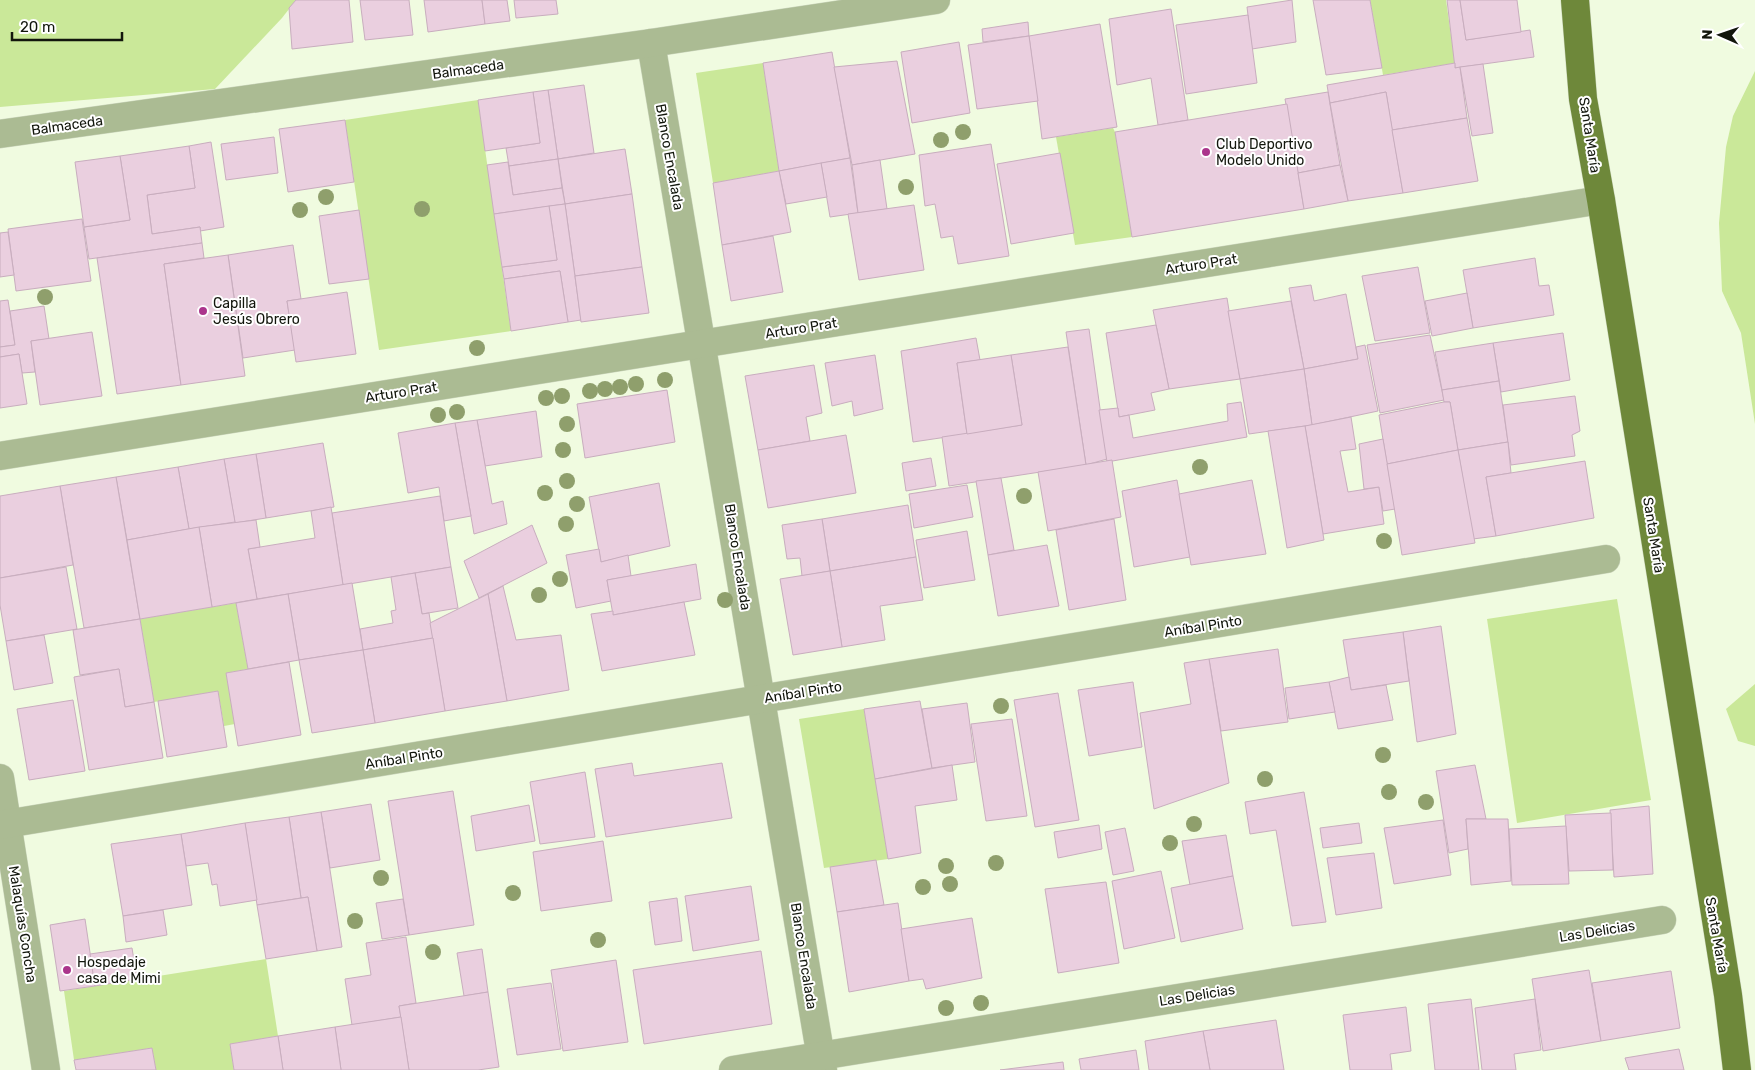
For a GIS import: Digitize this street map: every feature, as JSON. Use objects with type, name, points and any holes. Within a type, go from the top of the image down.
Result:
[{"type":"main road","name":"Santa María","points":[[1575,0],[1583,99],[1601,200],[1728,995],[1737,1070]]},
{"type":"street","name":"Balmaceda","points":[[0,134],[651,43],[818,9],[936,0]]},
{"type":"street","name":"Blanco Encalada","points":[[651,43],[822,1063]]},
{"type":"street","name":"Arturo Prat","points":[[0,456],[1601,200]]},
{"type":"street","name":"Aníbal Pinto","points":[[4,824],[1606,559]]},
{"type":"street","name":"Malaquías Concha","points":[[0,778],[4,824],[46,1070]]},
{"type":"street","name":"Las Delicias","points":[[733,1070],[822,1063],[1662,920]]},
{"type":"green space","points":[[0,0],[296,0],[282,18],[215,89],[0,107]]},
{"type":"green space","points":[[1370,0],[1446,0],[1455,63],[1383,75]]},
{"type":"green space","points":[[763,63],[779,171],[713,183],[696,73]]},
{"type":"green space","points":[[1755,71],[1755,424],[1741,333],[1722,291],[1719,223],[1726,147],[1733,116]]},
{"type":"green space","points":[[478,100],[511,331],[379,350],[345,120]]},
{"type":"green space","points":[[1113,128],[1132,237],[1075,245],[1056,137]]},
{"type":"green space","points":[[1617,599],[1651,800],[1517,823],[1487,619]]},
{"type":"green space","points":[[236,603],[248,669],[226,673],[235,724],[224,726],[218,691],[154,702],[140,619]]},
{"type":"green space","points":[[1755,684],[1755,746],[1738,741],[1726,709]]},
{"type":"green space","points":[[864,709],[888,859],[824,868],[799,719]]},
{"type":"green space","points":[[266,959],[278,1036],[230,1044],[234,1070],[156,1070],[152,1048],[74,1060],[64,991]]},
{"type":"building","points":[[296,0],[349,0],[353,42],[292,49],[289,8]]},
{"type":"building","points":[[360,0],[409,0],[413,35],[365,40]]},
{"type":"building","points":[[424,0],[482,0],[485,24],[428,32]]},
{"type":"building","points":[[482,0],[507,0],[510,21],[485,24]]},
{"type":"building","points":[[514,0],[556,0],[558,14],[516,18]]},
{"type":"building","points":[[1292,0],[1296,42],[1252,49],[1247,7]]},
{"type":"building","points":[[1313,0],[1370,0],[1382,68],[1326,75]]},
{"type":"building","points":[[1447,0],[1460,0],[1466,40],[1530,30],[1534,57],[1455,68]]},
{"type":"building","points":[[1460,0],[1517,0],[1521,32],[1466,40]]},
{"type":"building","points":[[1171,9],[1188,120],[1158,125],[1151,78],[1117,85],[1109,19]]},
{"type":"building","points":[[1248,15],[1257,83],[1186,94],[1176,25]]},
{"type":"building","points":[[1028,22],[1029,36],[983,42],[982,29]]},
{"type":"building","points":[[1100,24],[1117,127],[1042,139],[1029,36]]},
{"type":"building","points":[[1029,36],[1038,101],[977,109],[968,45]]},
{"type":"building","points":[[959,42],[970,113],[912,123],[901,52]]},
{"type":"building","points":[[832,52],[850,158],[779,171],[763,63]]},
{"type":"building","points":[[897,61],[915,154],[852,165],[834,67]]},
{"type":"building","points":[[1455,63],[1455,68],[1460,67],[1467,118],[1392,130],[1386,92],[1330,103],[1327,85]]},
{"type":"building","points":[[1483,64],[1493,133],[1472,136],[1460,67]]},
{"type":"building","points":[[584,85],[594,153],[558,159],[548,90]]},
{"type":"building","points":[[548,90],[558,159],[509,166],[506,148],[540,143],[533,92]]},
{"type":"building","points":[[533,92],[540,143],[485,151],[478,100]]},
{"type":"building","points":[[1328,92],[1340,165],[1298,173],[1285,99]]},
{"type":"building","points":[[1386,92],[1403,193],[1348,201],[1330,103]]},
{"type":"building","name":"Club Deportivo Modelo Unido","points":[[1287,104],[1304,209],[1132,237],[1115,132]]},
{"type":"building","points":[[1467,118],[1478,181],[1403,193],[1392,130]]},
{"type":"building","points":[[345,120],[354,182],[288,192],[279,129]]},
{"type":"building","points":[[274,137],[278,173],[226,180],[221,144]]},
{"type":"building","points":[[211,142],[224,227],[200,231],[200,227],[152,234],[147,195],[195,188],[189,146]]},
{"type":"building","points":[[991,144],[1009,256],[958,264],[953,236],[941,238],[935,204],[925,206],[919,155]]},
{"type":"building","points":[[189,146],[195,188],[147,195],[152,234],[200,227],[202,243],[89,259],[84,227],[130,220],[120,156]]},
{"type":"building","points":[[625,149],[632,194],[565,204],[558,159]]},
{"type":"building","points":[[1060,153],[1074,233],[1011,244],[997,164]]},
{"type":"building","points":[[120,156],[130,220],[84,227],[75,162]]},
{"type":"building","points":[[850,158],[858,213],[830,217],[821,163]]},
{"type":"building","points":[[558,159],[562,188],[513,195],[509,166]]},
{"type":"building","points":[[880,160],[887,209],[858,213],[852,165]]},
{"type":"building","points":[[508,162],[513,195],[562,188],[565,204],[494,214],[487,165]]},
{"type":"building","points":[[821,163],[827,197],[786,204],[779,171]]},
{"type":"building","points":[[1340,165],[1348,201],[1304,209],[1298,173]]},
{"type":"building","points":[[779,171],[791,232],[722,245],[713,183]]},
{"type":"building","points":[[632,194],[642,267],[575,276],[565,204]]},
{"type":"building","points":[[565,204],[581,320],[568,322],[560,271],[504,279],[502,267],[557,260],[549,206]]},
{"type":"building","points":[[914,205],[924,270],[859,280],[848,214]]},
{"type":"building","points":[[549,206],[557,260],[502,267],[494,214]]},
{"type":"building","points":[[359,210],[369,279],[329,284],[319,216]]},
{"type":"building","points":[[82,219],[91,281],[16,291],[8,229]]},
{"type":"building","points":[[8,232],[14,275],[0,277],[0,233]]},
{"type":"building","points":[[773,236],[783,292],[731,301],[722,245]]},
{"type":"building","points":[[202,243],[204,258],[164,264],[181,385],[117,394],[97,258]]},
{"type":"building","points":[[293,245],[301,299],[287,301],[295,350],[243,358],[228,255]]},
{"type":"building","name":"Capilla Jesús Obrero","points":[[228,255],[245,376],[181,385],[164,264]]},
{"type":"building","points":[[1535,258],[1539,286],[1549,285],[1554,315],[1473,328],[1463,270]]},
{"type":"building","points":[[642,267],[649,313],[581,322],[575,276]]},
{"type":"building","points":[[1418,267],[1430,333],[1375,341],[1362,276]]},
{"type":"building","points":[[560,271],[568,322],[511,331],[504,279]]},
{"type":"building","points":[[1311,285],[1314,301],[1346,294],[1358,359],[1304,369],[1289,288]]},
{"type":"building","points":[[347,292],[356,354],[296,362],[287,301]]},
{"type":"building","points":[[1467,293],[1473,328],[1432,336],[1425,301]]},
{"type":"building","points":[[1227,298],[1240,379],[1169,389],[1153,310]]},
{"type":"building","points":[[8,300],[15,345],[0,347],[0,301]]},
{"type":"building","points":[[1291,301],[1304,369],[1240,379],[1228,311]]},
{"type":"building","points":[[44,306],[49,339],[31,341],[35,372],[22,373],[19,354],[0,357],[0,347],[15,345],[10,311]]},
{"type":"building","points":[[1156,325],[1169,389],[1151,393],[1155,410],[1119,417],[1106,333]]},
{"type":"building","points":[[1089,329],[1107,459],[1086,465],[1066,332]]},
{"type":"building","points":[[92,332],[102,396],[40,405],[31,341]]},
{"type":"building","points":[[1563,333],[1570,380],[1501,392],[1493,343]]},
{"type":"building","points":[[1430,335],[1444,400],[1380,413],[1367,345]]},
{"type":"building","points":[[976,338],[980,360],[957,363],[967,434],[913,442],[901,351]]},
{"type":"building","points":[[1493,343],[1499,381],[1442,390],[1435,352]]},
{"type":"building","points":[[1365,345],[1378,411],[1312,425],[1304,369],[1358,359],[1356,347]]},
{"type":"building","points":[[1068,347],[1086,465],[949,486],[942,437],[1022,425],[1011,355]]},
{"type":"building","points":[[19,354],[27,404],[0,408],[0,357]]},
{"type":"building","points":[[875,355],[883,409],[854,416],[852,401],[832,406],[825,363]]},
{"type":"building","points":[[1011,355],[1022,425],[967,434],[957,363]]},
{"type":"building","points":[[814,365],[822,413],[806,417],[810,441],[758,450],[745,376]]},
{"type":"building","points":[[1304,369],[1312,425],[1249,434],[1240,379]]},
{"type":"building","points":[[1499,381],[1508,442],[1458,450],[1450,402],[1444,402],[1442,390]]},
{"type":"building","points":[[667,390],[675,442],[585,458],[577,404]]},
{"type":"building","points":[[1575,396],[1580,431],[1572,435],[1575,456],[1511,465],[1503,405]]},
{"type":"building","points":[[1241,402],[1247,437],[1107,462],[1099,410],[1118,408],[1119,417],[1129,415],[1133,438],[1228,421],[1227,404]]},
{"type":"building","points":[[1450,402],[1458,450],[1387,464],[1379,415]]},
{"type":"building","points":[[536,411],[542,457],[485,466],[477,420]]},
{"type":"building","points":[[1351,417],[1356,449],[1340,451],[1348,492],[1379,487],[1384,524],[1323,534],[1305,426]]},
{"type":"building","points":[[477,420],[492,504],[503,501],[507,524],[474,534],[455,423]]},
{"type":"building","points":[[455,423],[471,516],[444,521],[439,487],[408,493],[398,433]]},
{"type":"building","points":[[1305,426],[1324,540],[1287,548],[1268,431]]},
{"type":"building","points":[[846,435],[856,493],[768,508],[758,450]]},
{"type":"building","points":[[1383,439],[1395,509],[1383,511],[1379,487],[1364,489],[1359,444]]},
{"type":"building","points":[[1508,442],[1511,473],[1486,477],[1496,536],[1473,539],[1458,450]]},
{"type":"building","points":[[323,443],[334,507],[266,518],[256,454]]},
{"type":"building","points":[[1458,450],[1475,543],[1402,555],[1387,464]]},
{"type":"building","points":[[256,454],[266,518],[235,523],[224,459]]},
{"type":"building","points":[[931,458],[936,486],[906,491],[902,463]]},
{"type":"building","points":[[224,459],[235,522],[189,529],[178,467]]},
{"type":"building","points":[[1112,460],[1121,517],[1048,531],[1038,472]]},
{"type":"building","points":[[1585,461],[1594,518],[1496,536],[1486,477]]},
{"type":"building","points":[[178,467],[189,529],[127,540],[116,477]]},
{"type":"building","points":[[116,477],[140,619],[84,628],[60,486]]},
{"type":"building","points":[[1001,478],[1014,550],[988,555],[976,481]]},
{"type":"building","points":[[1177,480],[1190,557],[1134,567],[1122,491]]},
{"type":"building","points":[[1252,480],[1266,554],[1191,565],[1179,494]]},
{"type":"building","points":[[659,483],[670,546],[601,562],[589,497]]},
{"type":"building","points":[[967,485],[973,517],[914,528],[909,494]]},
{"type":"building","points":[[60,486],[73,565],[0,578],[0,496]]},
{"type":"building","points":[[440,496],[451,567],[343,585],[332,513]]},
{"type":"building","points":[[908,505],[916,557],[830,571],[822,519]]},
{"type":"building","points":[[331,507],[343,585],[257,599],[248,549],[315,538],[311,511]]},
{"type":"building","points":[[822,519],[830,571],[802,576],[800,558],[787,559],[782,525]]},
{"type":"building","points":[[1114,519],[1126,600],[1069,610],[1056,530]]},
{"type":"building","points":[[256,520],[260,547],[248,549],[257,599],[212,607],[199,527]]},
{"type":"building","points":[[532,525],[547,563],[479,598],[464,561]]},
{"type":"building","points":[[199,527],[212,607],[140,619],[127,540]]},
{"type":"building","points":[[967,531],[975,580],[924,588],[916,540]]},
{"type":"building","points":[[1047,545],[1059,606],[998,616],[988,555]]},
{"type":"building","points":[[599,549],[601,562],[628,555],[631,576],[607,580],[611,601],[576,608],[566,555]]},
{"type":"building","points":[[916,557],[923,600],[880,606],[885,640],[842,647],[830,571]]},
{"type":"building","points":[[696,564],[701,599],[613,615],[607,580]]},
{"type":"building","points":[[66,567],[77,629],[6,641],[0,605],[0,578]]},
{"type":"building","points":[[451,567],[458,608],[422,614],[415,573]]},
{"type":"building","points":[[830,571],[842,647],[793,655],[780,579]]},
{"type":"building","points":[[415,573],[422,614],[429,613],[433,638],[363,650],[360,629],[393,623],[391,611],[396,610],[391,577]]},
{"type":"building","points":[[352,583],[363,650],[299,660],[288,594]]},
{"type":"building","points":[[503,586],[516,640],[561,635],[569,690],[507,701],[488,594]]},
{"type":"building","points":[[288,594],[299,660],[248,669],[236,603]]},
{"type":"building","points":[[488,594],[507,701],[445,711],[430,623]]},
{"type":"building","points":[[684,602],[695,655],[602,671],[591,614],[613,611],[613,615]]},
{"type":"building","points":[[140,619],[154,702],[125,707],[119,669],[80,675],[73,630]]},
{"type":"building","points":[[1441,626],[1456,734],[1417,742],[1403,632]]},
{"type":"building","points":[[1403,632],[1409,681],[1351,690],[1343,640]]},
{"type":"building","points":[[44,635],[53,683],[14,690],[6,641]]},
{"type":"building","points":[[433,638],[445,711],[375,723],[363,650]]},
{"type":"building","points":[[1278,649],[1288,722],[1221,731],[1209,659]]},
{"type":"building","points":[[363,650],[375,723],[312,733],[299,660]]},
{"type":"building","points":[[1209,659],[1229,783],[1154,809],[1140,713],[1191,704],[1184,663]]},
{"type":"building","points":[[289,662],[301,735],[238,746],[226,673]]},
{"type":"building","points":[[119,669],[125,707],[154,702],[163,758],[89,770],[74,677]]},
{"type":"building","points":[[1349,677],[1351,690],[1386,685],[1393,720],[1338,729],[1329,682]]},
{"type":"building","points":[[1133,682],[1142,747],[1089,756],[1078,690]]},
{"type":"building","points":[[1329,682],[1335,712],[1289,719],[1285,688]]},
{"type":"building","points":[[218,691],[227,747],[167,757],[158,701]]},
{"type":"building","points":[[1058,693],[1079,820],[1035,827],[1014,700]]},
{"type":"building","points":[[73,700],[85,771],[29,780],[17,709]]},
{"type":"building","points":[[920,701],[932,768],[875,779],[864,709]]},
{"type":"building","points":[[967,703],[975,762],[932,768],[922,709]]},
{"type":"building","points":[[1012,719],[1027,816],[986,821],[971,724]]},
{"type":"building","points":[[632,763],[634,776],[722,763],[732,818],[606,837],[595,769]]},
{"type":"building","points":[[952,765],[957,800],[915,806],[921,853],[888,859],[875,779]]},
{"type":"building","points":[[1475,765],[1486,819],[1466,819],[1468,849],[1449,853],[1436,771]]},
{"type":"building","points":[[585,772],[595,837],[540,844],[530,782]]},
{"type":"building","points":[[453,791],[474,925],[409,935],[388,801]]},
{"type":"building","points":[[1304,792],[1326,922],[1292,926],[1276,830],[1250,834],[1245,802]]},
{"type":"building","points":[[371,804],[380,860],[330,868],[321,812]]},
{"type":"building","points":[[529,805],[535,841],[476,851],[471,816]]},
{"type":"building","points":[[1649,806],[1653,874],[1614,877],[1610,810]]},
{"type":"building","points":[[321,812],[342,947],[317,951],[308,897],[301,898],[289,817]]},
{"type":"building","points":[[1611,813],[1613,870],[1569,871],[1565,815]]},
{"type":"building","points":[[289,817],[301,898],[257,905],[245,823]]},
{"type":"building","points":[[1466,819],[1508,819],[1511,881],[1471,885]]},
{"type":"building","points":[[1443,820],[1451,875],[1394,884],[1384,828]]},
{"type":"building","points":[[245,823],[257,900],[220,906],[217,884],[212,885],[208,863],[186,866],[181,834]]},
{"type":"building","points":[[1359,823],[1362,843],[1323,848],[1320,828]]},
{"type":"building","points":[[1099,825],[1102,849],[1058,858],[1054,832]]},
{"type":"building","points":[[1566,826],[1569,884],[1512,885],[1509,829]]},
{"type":"building","points":[[1125,828],[1134,871],[1113,875],[1105,832]]},
{"type":"building","points":[[181,834],[192,905],[123,916],[111,844]]},
{"type":"building","points":[[1226,835],[1233,876],[1190,885],[1182,841]]},
{"type":"building","points":[[603,841],[612,901],[541,911],[533,852]]},
{"type":"building","points":[[1374,853],[1382,908],[1336,915],[1327,858]]},
{"type":"building","points":[[876,860],[884,905],[837,912],[830,867]]},
{"type":"building","points":[[1161,871],[1175,938],[1124,949],[1112,881]]},
{"type":"building","points":[[1233,876],[1243,929],[1181,942],[1171,888]]},
{"type":"building","points":[[1106,882],[1119,963],[1058,973],[1045,889]]},
{"type":"building","points":[[751,886],[759,940],[693,951],[685,896]]},
{"type":"building","points":[[308,897],[317,951],[266,959],[257,905]]},
{"type":"building","points":[[677,898],[682,941],[655,945],[649,902]]},
{"type":"building","points":[[403,899],[409,935],[382,939],[376,903]]},
{"type":"building","points":[[898,903],[909,981],[849,992],[837,912]]},
{"type":"building","points":[[163,910],[167,935],[126,942],[123,916]]},
{"type":"building","points":[[972,918],[982,978],[926,989],[923,979],[909,981],[901,929]]},
{"type":"building","points":[[85,919],[95,986],[60,991],[50,925]]},
{"type":"building","points":[[406,937],[416,1003],[399,1006],[401,1017],[352,1025],[345,979],[371,975],[366,943]]},
{"type":"building","points":[[132,948],[137,979],[95,986],[90,954]]},
{"type":"building","points":[[482,949],[488,992],[464,996],[457,953]]},
{"type":"building","points":[[761,951],[772,1024],[644,1044],[633,970]]},
{"type":"building","points":[[616,960],[628,1042],[563,1051],[551,970]]},
{"type":"building","points":[[1589,970],[1601,1041],[1543,1051],[1532,979]]},
{"type":"building","points":[[1671,971],[1680,1028],[1601,1041],[1592,983]]},
{"type":"building","points":[[551,983],[561,1049],[517,1055],[507,989]]},
{"type":"building","points":[[488,992],[499,1067],[478,1070],[409,1070],[399,1006]]},
{"type":"building","points":[[1471,999],[1479,1070],[1435,1070],[1428,1004]]},
{"type":"building","points":[[1535,999],[1541,1050],[1514,1054],[1516,1070],[1482,1070],[1475,1008]]},
{"type":"building","points":[[1406,1007],[1411,1051],[1390,1054],[1392,1070],[1350,1070],[1343,1015]]},
{"type":"building","points":[[401,1017],[409,1070],[341,1070],[335,1027]]},
{"type":"building","points":[[1276,1020],[1284,1070],[1210,1070],[1203,1031]]},
{"type":"building","points":[[335,1027],[341,1070],[283,1070],[278,1036]]},
{"type":"building","points":[[1203,1031],[1210,1070],[1149,1070],[1145,1041]]},
{"type":"building","points":[[278,1036],[283,1070],[234,1070],[230,1044]]},
{"type":"building","points":[[152,1048],[156,1070],[76,1070],[74,1060]]},
{"type":"building","points":[[1679,1049],[1684,1070],[1629,1070],[1625,1058]]},
{"type":"building","points":[[1136,1050],[1139,1070],[1081,1070],[1079,1059]]},
{"type":"building","points":[[1063,1062],[1064,1070],[1000,1070]]},
{"type":"place","name":"Club Deportivo Modelo Unido","points":[[1206,152]]},
{"type":"place","name":"Capilla Jesús Obrero","points":[[203,311]]},
{"type":"place","name":"Hospedaje casa de Mimi","points":[[67,970]]}]
